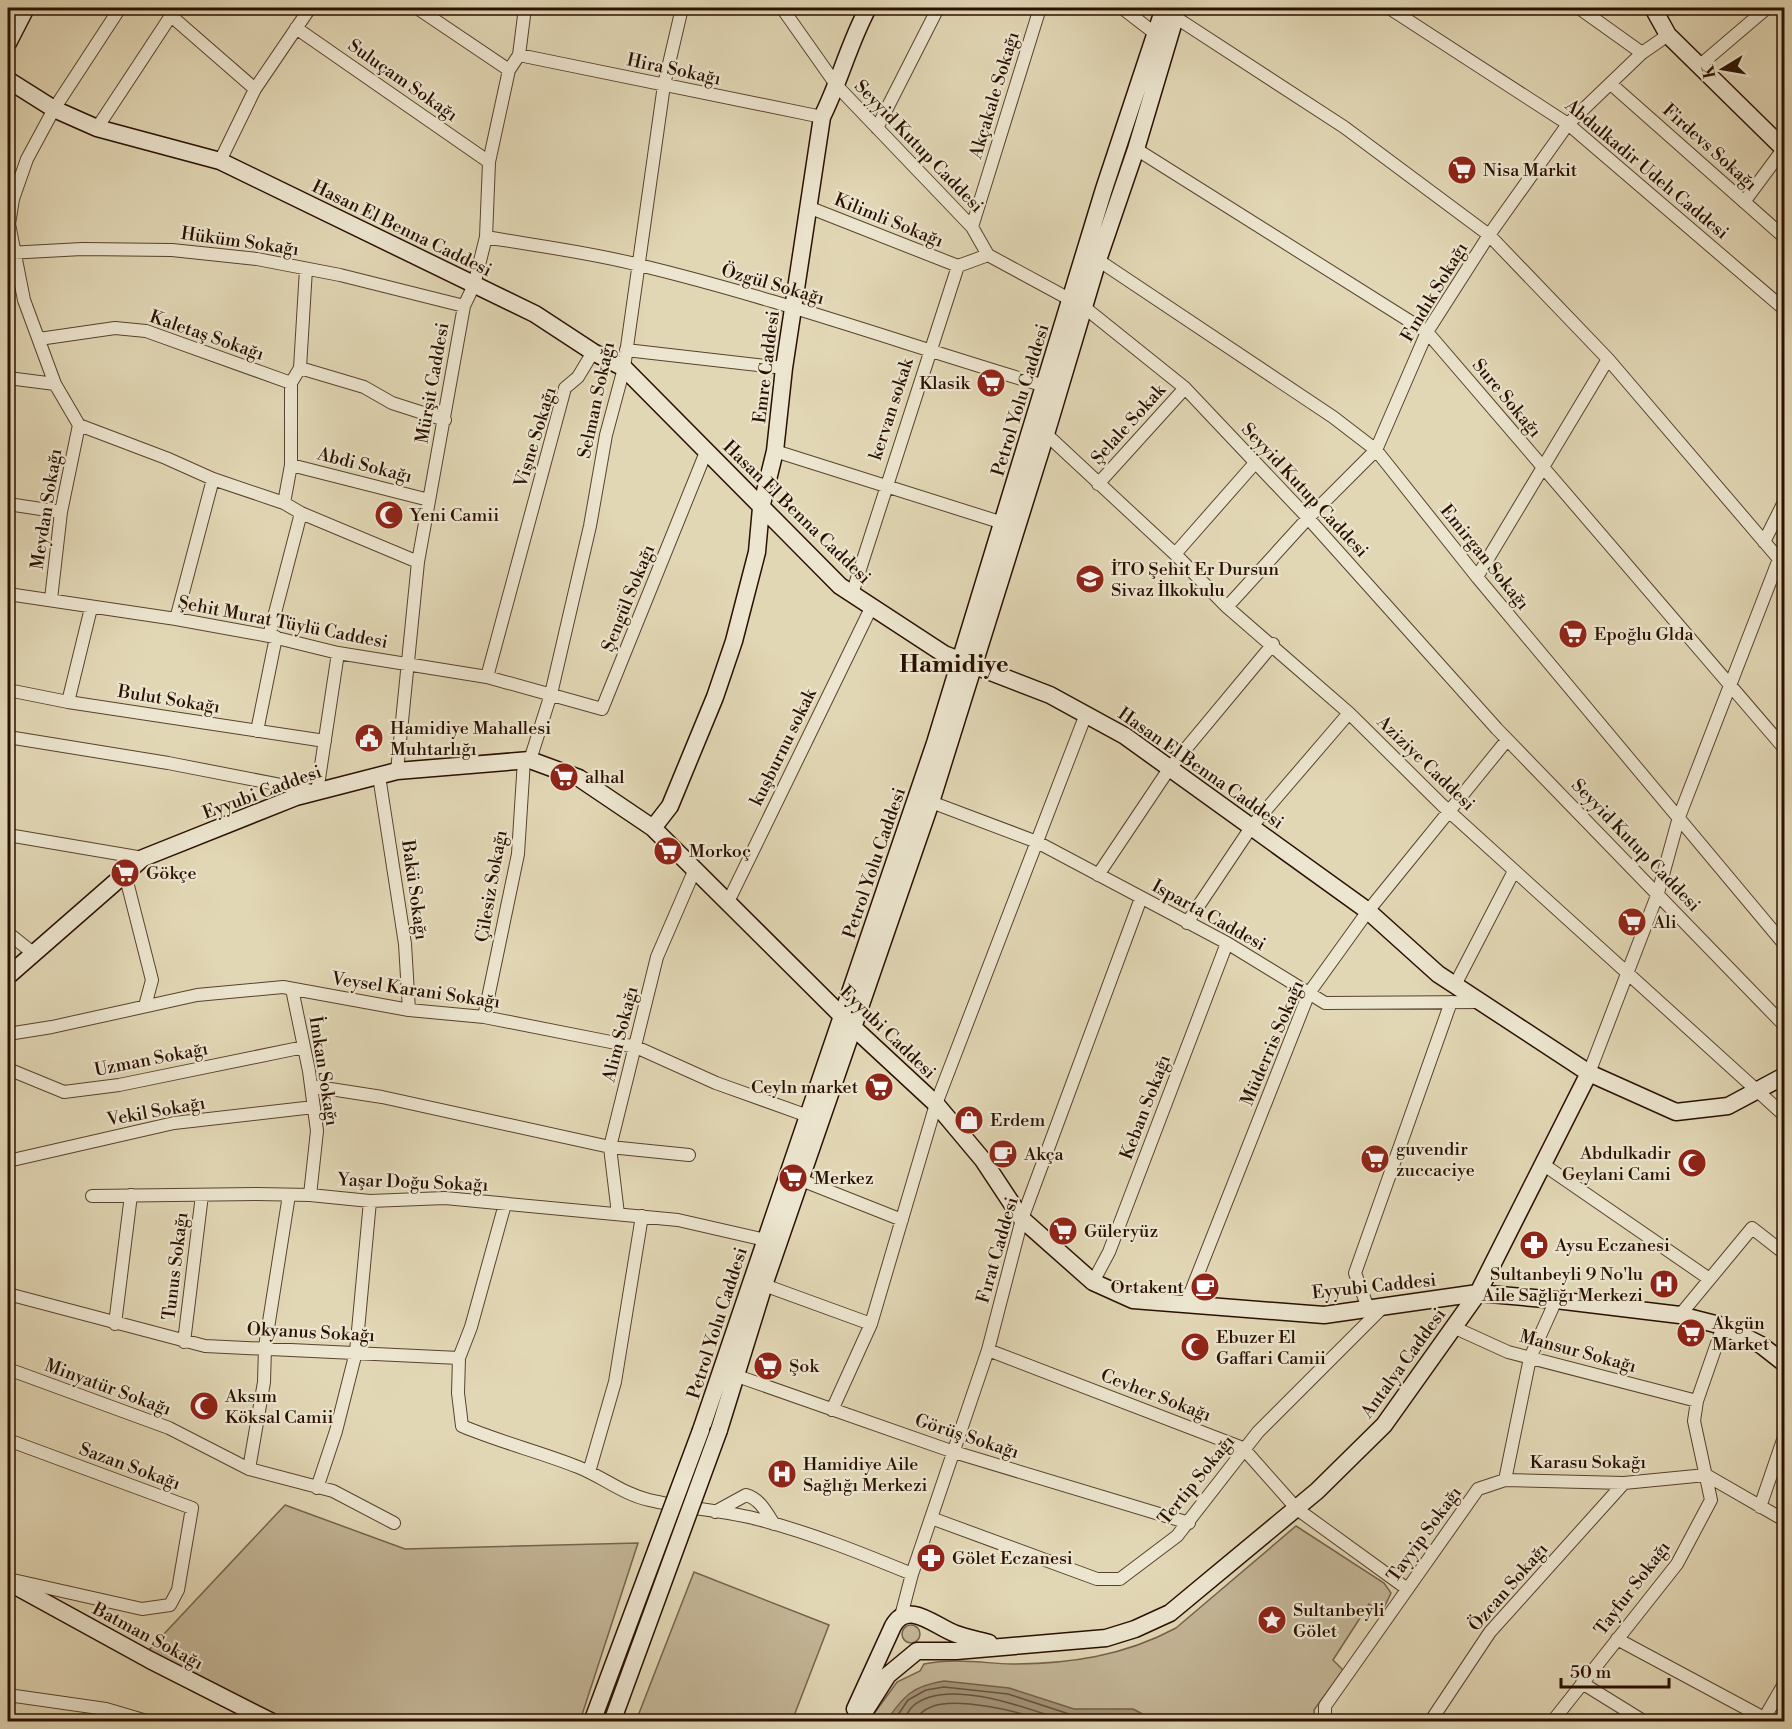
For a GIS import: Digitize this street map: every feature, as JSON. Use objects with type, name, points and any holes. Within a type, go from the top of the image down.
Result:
[{"type":"street","points":[[8,43],[26,8]]},
{"type":"street","points":[[120,8],[54,109],[27,159],[13,198],[9,224],[12,253],[24,300],[55,384],[79,425],[166,458],[213,479],[284,503],[301,513],[418,562]]},
{"type":"street","points":[[220,161],[255,89],[310,8]]},
{"type":"street","points":[[417,8],[509,70]]},
{"type":"street","name":"Mürşit Caddesi","points":[[397,771],[418,562],[464,306],[474,285],[486,237],[489,162],[509,70],[519,55],[525,8]]},
{"type":"street","name":"Selman Sokağı","points":[[527,760],[551,694],[590,526],[606,435],[624,368],[664,85],[682,8]]},
{"type":"street","name":"Seyyid Kutup Caddesi","points":[[782,8],[837,86],[972,227],[988,255],[1077,304],[1185,388],[1308,518],[1507,740],[1785,1025]]},
{"type":"street","name":"Emre Caddesi","points":[[653,828],[670,806],[715,697],[730,652],[757,552],[761,508],[775,451],[784,368],[822,117],[837,86],[844,60],[868,8]]},
{"type":"street","points":[[877,128],[938,8]]},
{"type":"street","name":"Akçakale Sokağı","points":[[972,227],[1040,8]]},
{"type":"street","points":[[1122,8],[1162,38]]},
{"type":"street","name":"Abdulkadir Udeh Caddesi","points":[[1389,8],[1568,124],[1785,309]]},
{"type":"street","points":[[1579,8],[1642,53]]},
{"type":"street","points":[[1653,8],[1668,35],[1784,149],[1744,202]]},
{"type":"street","points":[[1698,66],[1767,8]]},
{"type":"street","points":[[97,128],[173,11],[255,89]]},
{"type":"street","points":[[1173,11],[1344,127],[1489,235],[1608,359],[1782,562],[1730,682],[1679,817],[1658,893],[1589,1073],[1676,1112],[1728,1106],[1785,1076]]},
{"type":"street","name":"Petrol Yolu Caddesi","points":[[612,1722],[719,1430],[764,1286],[801,1180],[848,1022],[1046,434],[1104,189],[1173,11]]},
{"type":"street","name":"Suluçam Sokağı","points":[[296,28],[489,162]]},
{"type":"street","name":"Fındık Sokağı","points":[[1227,607],[1308,518],[1376,450],[1427,332],[1489,235],[1568,124],[1642,53],[1668,35]]},
{"type":"street","name":"Petrol Yolu Caddesi","points":[[592,1722],[701,1430],[808,1116],[848,1022],[931,802],[1003,524],[1045,386],[1077,304],[1098,260],[1136,149],[1162,38]]},
{"type":"street","name":"Hira Sokağı","points":[[519,55],[822,117]]},
{"type":"street","name":"Hasan El Benna Caddesi","points":[[8,80],[54,109],[97,128],[220,161],[535,314],[593,352],[624,368],[840,586],[944,654],[1050,695],[1125,736],[1368,911],[1438,974],[1456,983],[1480,1002],[1589,1073]]},
{"type":"street","name":"Firdevs Sokağı","points":[[1611,84],[1785,237]]},
{"type":"street","name":"Sure Sokağı","points":[[1136,149],[1427,332],[1785,748]]},
{"type":"street","name":"Kilimli Sokağı","points":[[808,207],[958,266]]},
{"type":"street","name":"Özgül Sokağı","points":[[486,237],[638,264],[793,307],[1045,386]]},
{"type":"street","name":"Hüküm Sokağı","points":[[12,253],[82,249],[171,249],[257,259],[464,306]]},
{"type":"street","points":[[958,266],[988,255]]},
{"type":"street","name":"Emirgan Sokağı","points":[[1098,260],[1333,417],[1376,450],[1477,577],[1785,944]]},
{"type":"street","name":"kervan sokak","points":[[852,594],[928,351],[958,266]]},
{"type":"street","points":[[284,503],[291,465],[291,383],[300,368],[306,269]]},
{"type":"street","name":"Kaletaş Sokağı","points":[[39,339],[115,328],[146,331],[291,383]]},
{"type":"street","points":[[626,350],[784,368]]},
{"type":"street","name":"Vişne Sokağı","points":[[487,677],[565,388],[578,377],[593,352]]},
{"type":"street","points":[[1477,577],[1608,359]]},
{"type":"street","points":[[300,368],[363,387],[392,403],[445,420]]},
{"type":"street","points":[[8,378],[55,384]]},
{"type":"street","name":"Şelale Sokak","points":[[1098,484],[1185,388]]},
{"type":"street","name":"Meydan Sokağı","points":[[51,599],[61,512],[79,425]]},
{"type":"street","name":"Aziziye Caddesi","points":[[1046,434],[1175,554],[1227,607],[1273,644],[1348,712],[1514,871],[1785,1115]]},
{"type":"street","points":[[775,451],[1003,524]]},
{"type":"street","name":"Şengül Sokağı","points":[[551,694],[602,709],[706,452]]},
{"type":"street","points":[[1175,554],[1254,463]]},
{"type":"street","name":"Abdi Sokağı","points":[[291,465],[429,500]]},
{"type":"street","points":[[176,619],[213,479]]},
{"type":"street","points":[[1764,542],[1785,502]]},
{"type":"street","points":[[8,504],[61,512]]},
{"type":"street","points":[[257,731],[272,636],[301,513]]},
{"type":"street","name":"Şehit Murat Tüylü Caddesi","points":[[8,594],[51,599],[91,608],[176,619],[272,636],[338,653],[487,677],[551,694]]},
{"type":"street","points":[[68,702],[91,608]]},
{"type":"street","name":"kuşburnu sokak","points":[[728,902],[871,608]]},
{"type":"street","points":[[1098,875],[1169,769],[1273,644]]},
{"type":"street","points":[[8,737],[168,763],[317,792],[338,653]]},
{"type":"street","name":"Bulut Sokağı","points":[[8,690],[68,702],[325,741]]},
{"type":"street","points":[[1187,922],[1252,826],[1348,712]]},
{"type":"street","points":[[832,1410],[871,1324],[936,1104],[1086,714]]},
{"type":"street","name":"Müderris Sokağı","points":[[1186,1304],[1309,993],[1368,911],[1507,740]]},
{"type":"street","name":"Eyyubi Caddesi","points":[[8,976],[143,858],[296,797],[397,771],[527,760],[579,778],[653,828],[848,1022],[936,1104],[983,1160],[1022,1219],[1093,1282],[1133,1300],[1324,1315],[1478,1293],[1556,1300],[1680,1315],[1723,1326],[1761,1346],[1785,1363]]},
{"type":"street","name":"Çilesiz Sokağı","points":[[484,1017],[518,854],[527,760]]},
{"type":"street","name":"Bakü Sokağı","points":[[379,776],[405,944],[409,1010]]},
{"type":"street","name":"Isparta Caddesi","points":[[931,802],[1037,842],[1227,943],[1325,1003],[1480,1002]]},
{"type":"street","points":[[8,835],[143,858]]},
{"type":"street","name":"Alim Sokağı","points":[[618,1214],[610,1147],[657,957],[695,869]]},
{"type":"street","points":[[1456,983],[1514,871]]},
{"type":"street","points":[[125,874],[152,980],[145,1006]]},
{"type":"street","name":"Fırat Caddesi","points":[[897,1621],[988,1350],[1022,1219],[1141,898]]},
{"type":"street","points":[[8,933],[33,953]]},
{"type":"street","name":"Keban Sokağı","points":[[1093,1282],[1108,1252],[1227,943]]},
{"type":"street","name":"Veysel Karani Sokağı","points":[[8,1034],[52,1027],[197,995],[283,987],[409,1010],[484,1017],[636,1047],[716,1083],[808,1116]]},
{"type":"street","name":"İmkan Sokağı","points":[[292,989],[314,1107],[316,1131],[310,1195]]},
{"type":"street","points":[[1376,1307],[1355,1273],[1451,1002]]},
{"type":"street","name":"Uzman Sokağı","points":[[8,1069],[64,1092],[119,1085],[304,1047]]},
{"type":"street","name":"Antalya Caddesi","points":[[999,1645],[1106,1638],[1136,1629],[1170,1613],[1297,1509],[1384,1425],[1478,1293],[1589,1073]]},
{"type":"street","points":[[311,1086],[382,1097],[610,1147],[689,1155]]},
{"type":"street","name":"Vekil Sokağı","points":[[8,1161],[174,1123],[314,1107]]},
{"type":"street","points":[[1544,1165],[1708,1278]]},
{"type":"street","points":[[801,1180],[902,1220]]},
{"type":"street","name":"Tunus Sokağı","points":[[184,1342],[202,1195]]},
{"type":"street","points":[[249,1469],[264,1382],[265,1347],[289,1195]]},
{"type":"street","name":"Yaşar Doğu Sokağı","points":[[92,1196],[310,1195],[370,1201],[445,1198],[678,1220],[765,1240]]},
{"type":"street","points":[[115,1324],[132,1196]]},
{"type":"street","points":[[317,1488],[336,1431],[356,1352],[370,1201]]},
{"type":"street","points":[[505,1203],[471,1327],[459,1358],[458,1392],[462,1426],[589,1472],[624,1492],[648,1500],[774,1524],[830,1540],[912,1574]]},
{"type":"street","points":[[589,1472],[615,1382],[642,1216]]},
{"type":"street","points":[[1680,1315],[1708,1278],[1752,1228],[1785,1253]]},
{"type":"street","points":[[764,1286],[871,1324]]},
{"type":"street","name":"Okyanus Sokağı","points":[[8,1294],[205,1346],[265,1347],[459,1358]]},
{"type":"street","points":[[1505,1480],[1530,1358],[1556,1300]]},
{"type":"street","name":"Tertip Sokağı","points":[[931,1518],[1097,1579],[1120,1579],[1177,1536],[1189,1523],[1243,1448],[1376,1307]]},
{"type":"street","name":"Tayfur Sokağı","points":[[1552,1722],[1677,1564],[1711,1500],[1694,1421],[1697,1401],[1723,1326]]},
{"type":"street","name":"Mansur Sokağı","points":[[1453,1327],[1508,1352],[1697,1401]]},
{"type":"street","name":"Cevher Sokağı","points":[[988,1350],[1243,1448],[1297,1509],[1406,1588]]},
{"type":"street","name":"Minyatür Sokağı","points":[[8,1369],[169,1428],[249,1469],[333,1491],[394,1522]]},
{"type":"street","name":"Görüş Sokağı","points":[[736,1376],[954,1452],[1189,1523]]},
{"type":"street","points":[[1760,1507],[1785,1437]]},
{"type":"street","name":"Sazan Sokağı","points":[[8,1440],[192,1508],[178,1590],[170,1605],[142,1609],[8,1581]]},
{"type":"street","points":[[1706,1475],[1785,1520]]},
{"type":"street","name":"Karasu Sokağı","points":[[1505,1480],[1624,1483],[1706,1475]]},
{"type":"street","name":"Tayyip Sokağı","points":[[1325,1722],[1325,1706],[1478,1489],[1505,1480]]},
{"type":"street","name":"Özcan Sokağı","points":[[1430,1722],[1490,1632],[1624,1483]]},
{"type":"street","points":[[716,1512],[746,1495],[754,1497],[774,1524]]},
{"type":"street","name":"Batman Sokağı","points":[[8,1581],[150,1660],[272,1722]]},
{"type":"street","points":[[851,1722],[897,1621],[914,1614],[956,1634],[999,1645]]},
{"type":"street","points":[[858,1722],[888,1675],[926,1644],[930,1633],[928,1626],[920,1616]]},
{"type":"street","points":[[897,1621],[892,1639],[905,1651],[956,1651],[999,1645]]},
{"type":"street","points":[[1617,1640],[1763,1720],[1785,1684]]},
{"type":"street","points":[[1582,1683],[1645,1722]]},
{"type":"street","points":[[8,1695],[150,1722]]},
{"type":"shaded area","points":[[285,1505],[405,1549],[638,1543],[580,1721],[290,1721],[147,1652]]},
{"type":"shaded area","name":"Sultanbeyli Gölet","points":[[1296,1526],[1384,1583],[1391,1593],[1382,1612],[1369,1604],[1333,1660],[1343,1670],[1314,1710],[1315,1721],[868,1722],[897,1682],[920,1671],[924,1664],[957,1661],[1033,1664],[1075,1660],[1116,1652],[1156,1638],[1176,1628]]},
{"type":"shaded area","points":[[694,1572],[829,1625],[792,1721],[636,1721]]},
{"type":"shaded area","points":[[907,1625],[915,1625],[920,1630],[918,1641],[907,1643],[902,1638],[902,1630]]},
{"type":"water","points":[[944,1681],[1009,1688],[1074,1709],[1133,1709],[1156,1721],[886,1721],[898,1705],[916,1689]]},
{"type":"place","name":"Nisa Markit","points":[[1462,170]]},
{"type":"place","name":"Klasik","points":[[991,383]]},
{"type":"place","name":"Yeni Camii","points":[[389,515]]},
{"type":"place","name":"İTO Şehit Er Dursun Sivaz İlkokulu","points":[[1090,579]]},
{"type":"place","name":"Epoğlu Glda","points":[[1573,634]]},
{"type":"place","name":"Hamidiye Mahallesi Muhtarlığı","points":[[369,738]]},
{"type":"place","name":"alhal","points":[[564,777]]},
{"type":"place","name":"Morkoç","points":[[668,851]]},
{"type":"place","name":"Gökçe","points":[[125,873]]},
{"type":"place","name":"Ali","points":[[1632,922]]},
{"type":"place","name":"Ceyln market","points":[[879,1087]]},
{"type":"place","name":"Erdem","points":[[969,1120]]},
{"type":"place","name":"Akça","points":[[1003,1154]]},
{"type":"place","name":"guvendir zuccaciye","points":[[1375,1159]]},
{"type":"place","name":"Abdulkadir Geylani Cami","points":[[1692,1163]]},
{"type":"place","name":"Merkez","points":[[793,1178]]},
{"type":"place","name":"Güleryüz","points":[[1063,1231]]},
{"type":"place","name":"Aysu Eczanesi","points":[[1534,1245]]},
{"type":"place","name":"Sultanbeyli 9 No'lu Aile Sağlığı Merkezi","points":[[1664,1284]]},
{"type":"place","name":"Ortakent","points":[[1205,1287]]},
{"type":"place","name":"Akgün Market","points":[[1691,1333]]},
{"type":"place","name":"Ebuzer El Gaffari Camii","points":[[1195,1347]]},
{"type":"place","name":"Şok","points":[[768,1366]]},
{"type":"place","name":"Aksım Köksal Camii","points":[[204,1406]]},
{"type":"place","name":"Hamidiye Aile Sağlığı Merkezi","points":[[782,1474]]},
{"type":"place","name":"Gölet Eczanesi","points":[[931,1558]]},
{"type":"place","name":"Sultanbeyli Gölet","points":[[1272,1620]]},
{"type":"district","name":"Hamidiye","points":[[954,664]]}]
